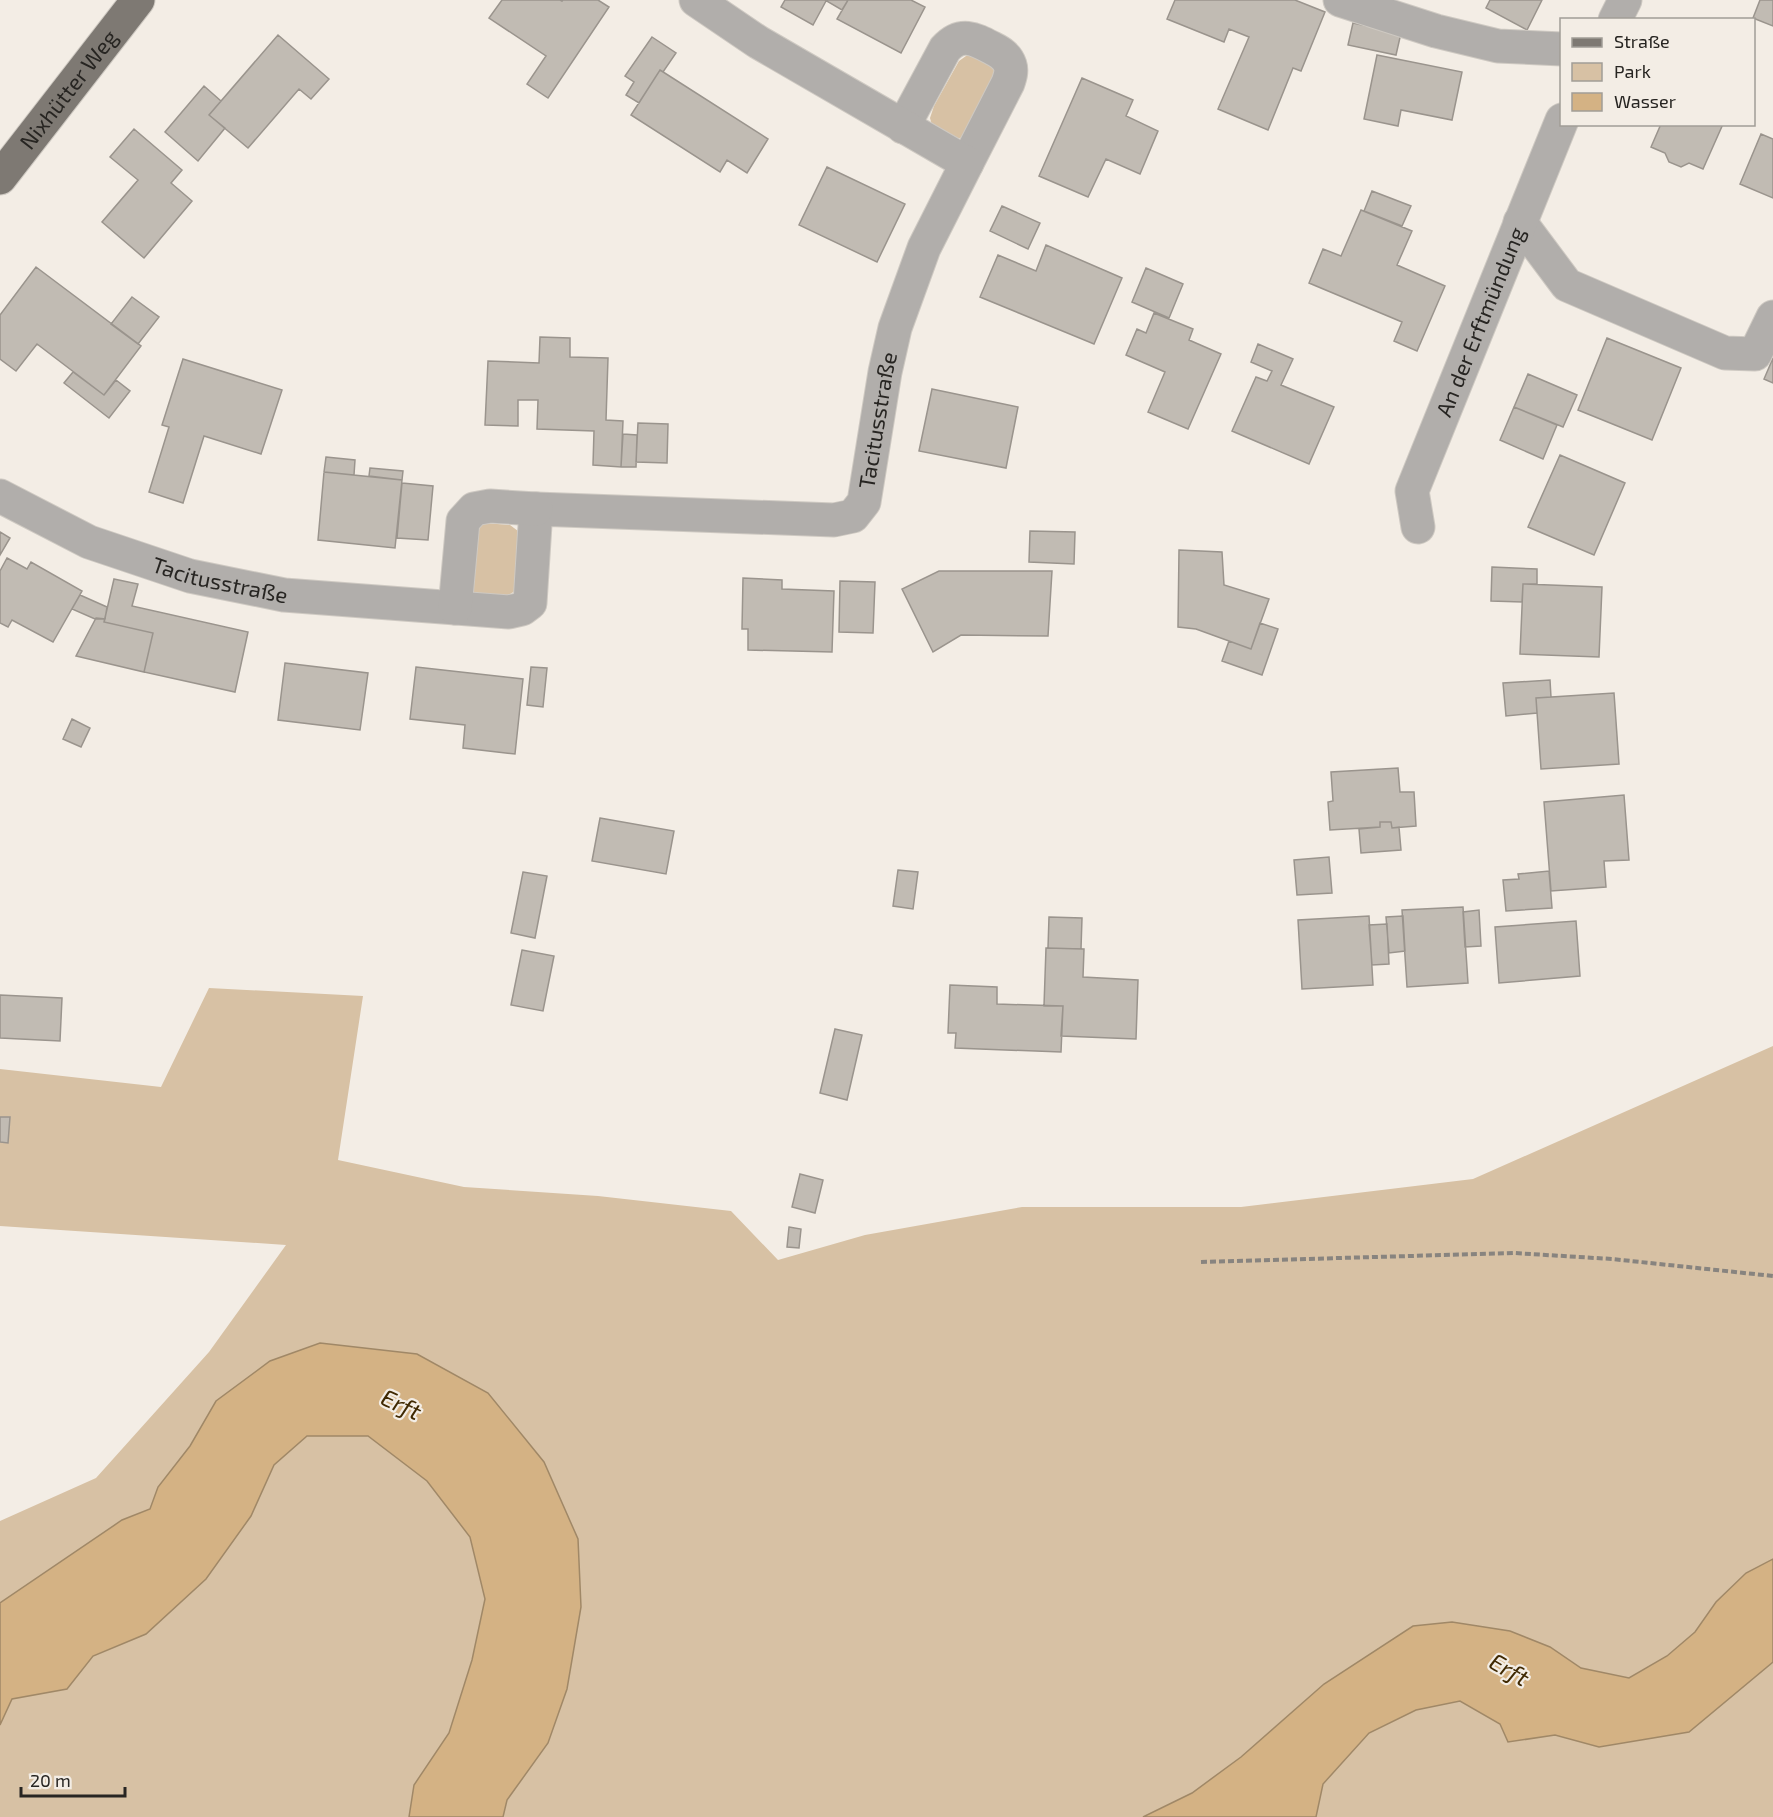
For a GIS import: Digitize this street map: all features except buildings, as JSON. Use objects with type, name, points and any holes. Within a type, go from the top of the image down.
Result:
[{"type":"main road","name":"Nixhütter Weg","points":[[0,178],[138,0]]},
{"type":"street","points":[[696,0],[758,42],[967,164]]},
{"type":"street","points":[[1340,0],[1436,32],[1498,46],[1560,49]]},
{"type":"street","points":[[1616,18],[1625,0]]},
{"type":"street","name":"Tacitusstraße","points":[[455,608],[462,521],[474,509],[490,506],[834,520],[854,516],[864,502],[885,372],[896,328],[924,248],[1008,83],[1011,75],[1010,66],[1001,53],[976,40],[968,38],[951,42],[903,127]]},
{"type":"street","name":"An der Erftmündung","points":[[1418,527],[1412,491],[1560,125]]},
{"type":"street","points":[[1520,222],[1567,285],[1725,352],[1755,354],[1773,317]]},
{"type":"street","name":"Tacitusstraße","points":[[0,496],[89,542],[190,576],[284,595],[509,612],[522,609],[530,603],[536,509]]},
{"type":"path","points":[[1200,1262],[1514,1253],[1612,1259],[1773,1276]]},
{"type":"green space","points":[[978,55],[999,71],[966,137],[953,139],[932,125],[930,118],[934,106],[959,61],[966,56]]},
{"type":"green space","points":[[484,523],[510,525],[522,534],[515,591],[505,597],[479,597],[467,592],[472,532]]},
{"type":"green space","points":[[209,988],[363,996],[338,1160],[464,1187],[598,1196],[731,1211],[778,1260],[865,1235],[1022,1207],[1241,1207],[1473,1179],[1773,1046],[1773,1559],[1746,1573],[1716,1602],[1695,1632],[1667,1656],[1629,1678],[1581,1668],[1550,1647],[1413,1626],[1324,1684],[1241,1757],[1192,1794],[1143,1817],[503,1817],[507,1800],[548,1743],[488,1393],[190,1447],[158,1487],[150,1509],[122,1520],[0,1603],[0,1521],[96,1478],[209,1352],[286,1245],[0,1226],[0,1069],[161,1087]]},
{"type":"green space","points":[[307,1436],[368,1436],[427,1481],[470,1536],[485,1599],[472,1660],[449,1733],[414,1785],[409,1817],[0,1817],[0,1725],[12,1699],[67,1689],[93,1656],[146,1634],[251,1516],[274,1465]]},
{"type":"green space","points":[[1773,1662],[1773,1817],[1316,1817],[1323,1784],[1369,1733],[1416,1710],[1460,1701],[1500,1724],[1508,1742],[1555,1735],[1599,1747],[1689,1732]]},
{"type":"water","name":"Erft","points":[[320,1343],[417,1354],[488,1393],[544,1462],[578,1539],[581,1607],[567,1689],[548,1743],[507,1800],[503,1817],[409,1817],[414,1785],[449,1733],[472,1660],[485,1599],[470,1537],[427,1481],[368,1436],[307,1436],[274,1465],[251,1516],[206,1579],[146,1634],[93,1656],[67,1689],[12,1699],[0,1725],[0,1603],[122,1520],[150,1509],[158,1487],[190,1446],[216,1401],[270,1361]]},
{"type":"water","name":"Erft","points":[[1773,1559],[1773,1662],[1689,1732],[1599,1747],[1555,1735],[1508,1742],[1500,1724],[1460,1701],[1416,1710],[1369,1733],[1323,1784],[1316,1817],[1143,1817],[1192,1793],[1241,1757],[1324,1684],[1413,1626],[1452,1622],[1510,1631],[1550,1647],[1581,1668],[1629,1678],[1667,1656],[1695,1632],[1716,1602],[1746,1573]]}]
